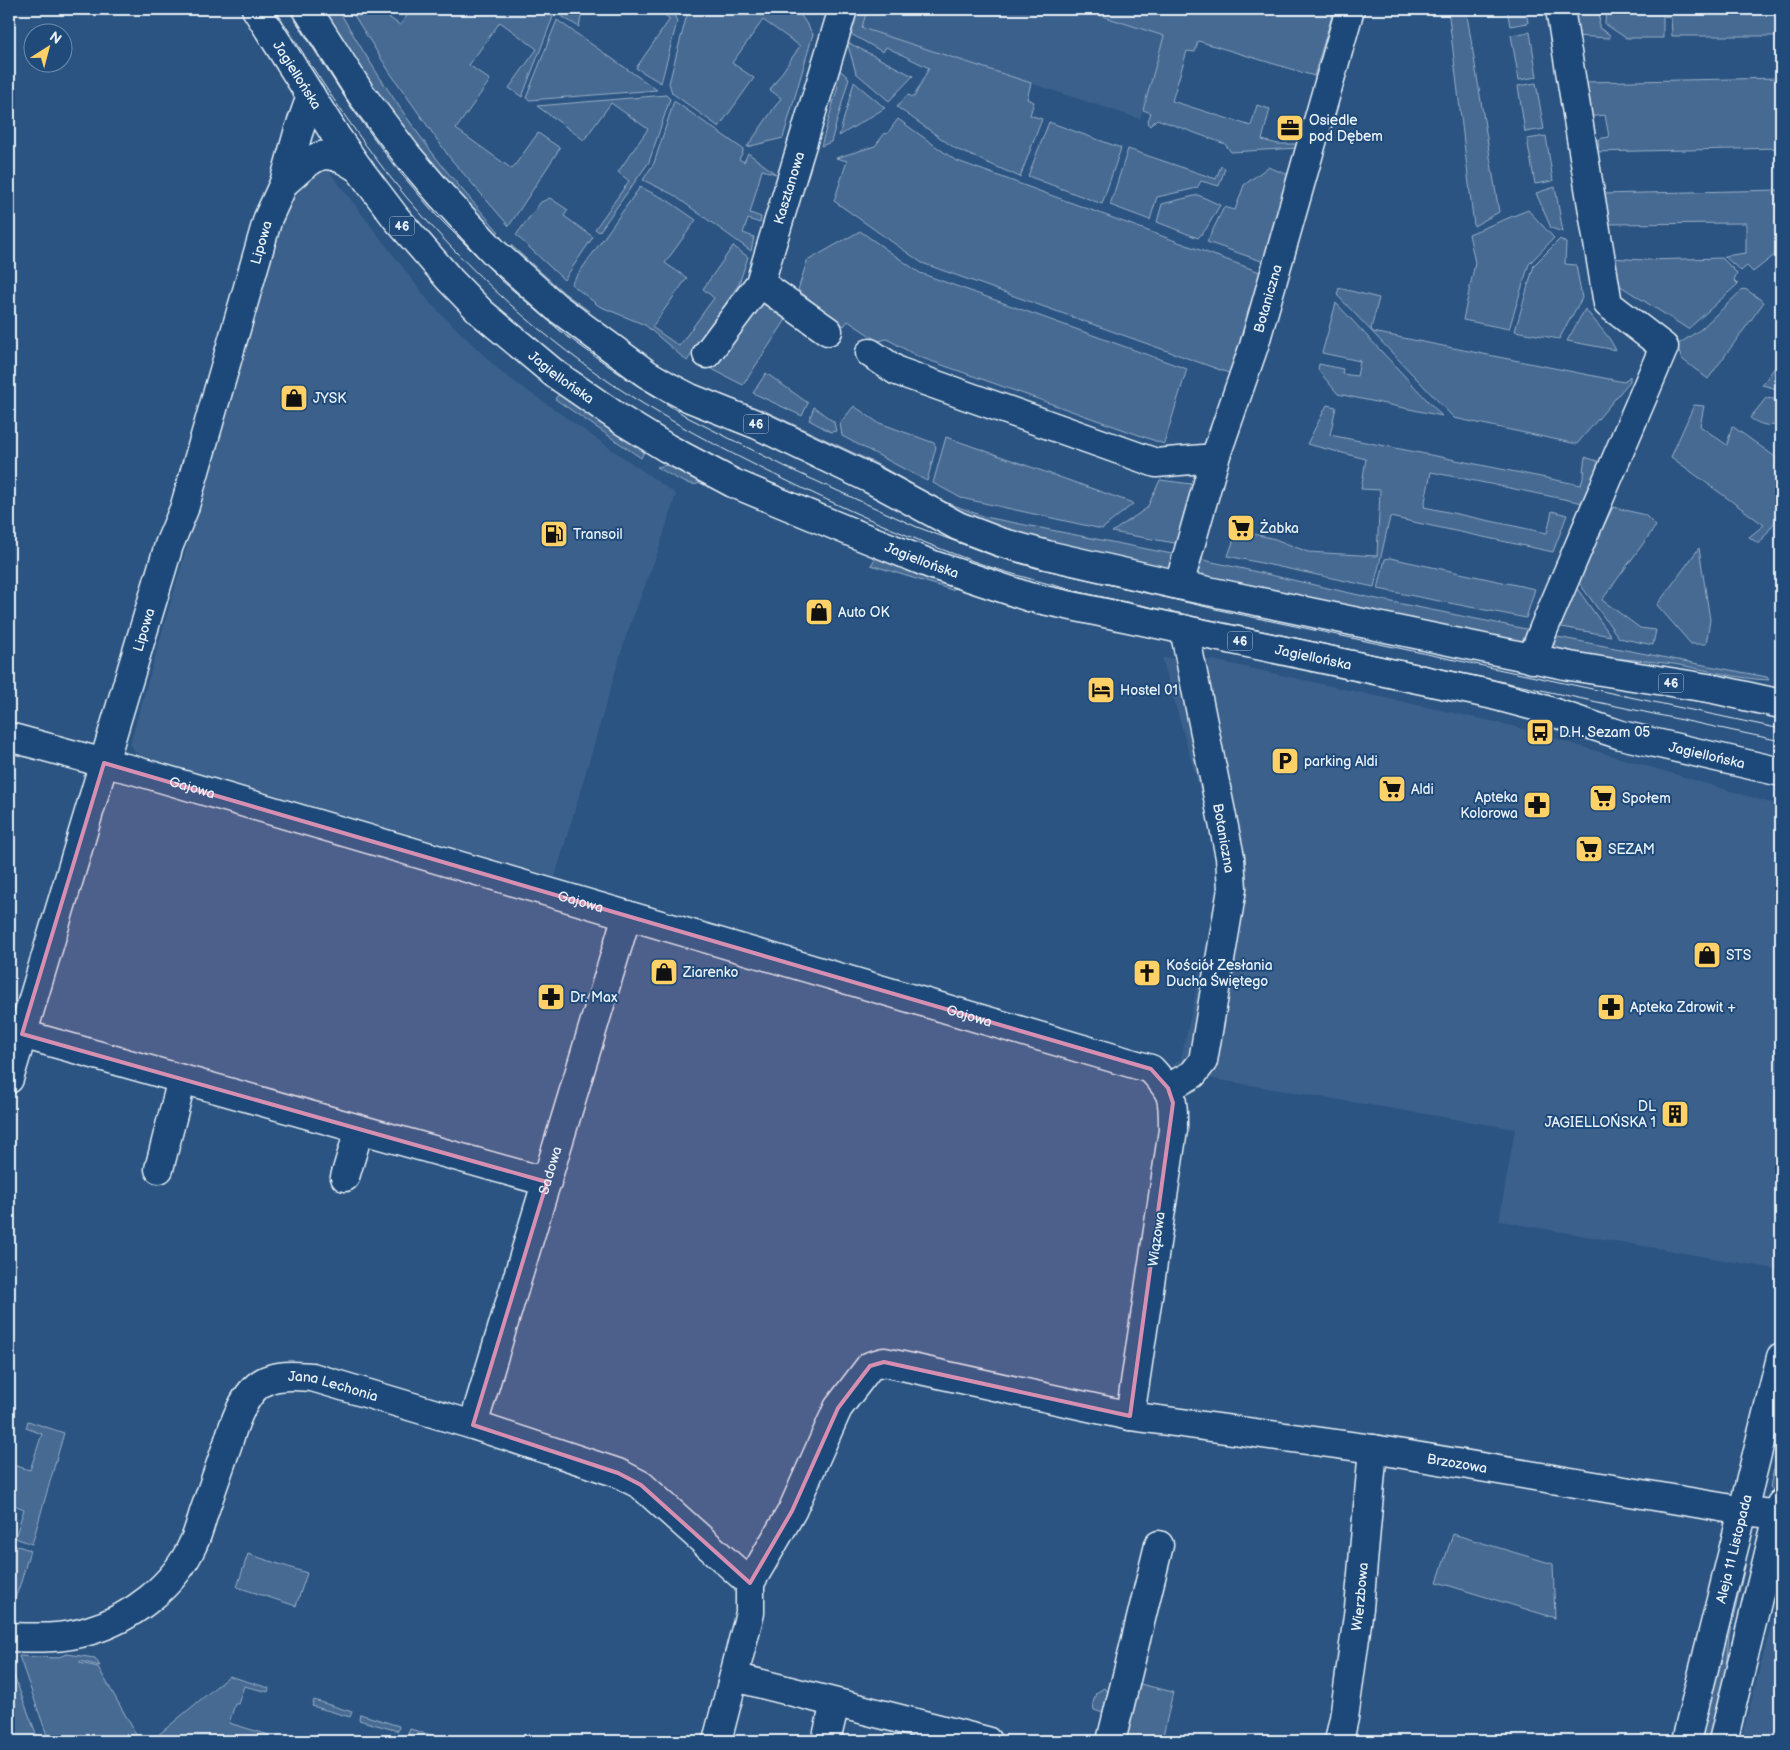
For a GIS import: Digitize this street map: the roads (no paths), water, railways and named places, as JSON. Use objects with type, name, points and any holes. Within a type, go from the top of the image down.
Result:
[{"type":"street","name":"Jagiellońska","points":[[256,9],[359,169],[414,240],[450,280],[482,312],[564,381],[667,448],[755,492],[932,565],[1029,597],[1489,694],[1534,706],[1621,735],[1781,772]]},
{"type":"street","name":"46","points":[[307,9],[383,124],[441,195],[520,277],[595,337],[647,374],[690,398],[758,425],[871,479],[958,526],[1000,542],[1047,555],[1179,585],[1532,659],[1714,689],[1781,704]]},
{"type":"street","name":"Kasztanowa","points":[[707,354],[760,283],[843,9]]},
{"type":"street","name":"Botaniczna","points":[[1179,585],[1215,458],[1254,346],[1350,9]]},
{"type":"street","points":[[1532,659],[1664,347],[1608,304],[1560,9]]},
{"type":"street","name":"Lipowa","points":[[9,1079],[169,545],[184,508],[268,218],[284,182],[311,96]]},
{"type":"street","name":"Lipowa","points":[[284,182],[315,157],[322,154],[339,157],[359,169]]},
{"type":"street","points":[[760,283],[828,331]]},
{"type":"street","points":[[870,353],[897,371],[1156,464],[1215,458]]},
{"type":"street","name":"Botaniczna","points":[[1159,1078],[1193,1074],[1204,1061],[1232,889],[1230,857],[1184,629]]},
{"type":"street","name":"Gajowa","points":[[9,736],[104,764],[130,768],[627,915],[1159,1078]]},
{"type":"street","name":"Sadowa","points":[[474,1425],[627,915]]},
{"type":"street","points":[[22,1034],[547,1182]]},
{"type":"street","name":"Wiązowa","points":[[1130,1416],[1173,1130],[1173,1103],[1159,1078]]},
{"type":"street","points":[[159,1169],[182,1079]]},
{"type":"street","points":[[346,1177],[359,1130]]},
{"type":"street","name":"Aleja 11 Listopada","points":[[1686,1741],[1781,1358]]},
{"type":"street","name":"Brzozowa","points":[[750,1583],[792,1510],[838,1408],[870,1366],[884,1362],[1130,1416],[1373,1449],[1744,1511],[1780,1511]]},
{"type":"street","name":"Jana Lechonia","points":[[9,1637],[50,1638],[87,1632],[122,1618],[152,1596],[176,1573],[193,1544],[244,1400],[263,1382],[285,1376],[312,1377],[474,1425],[618,1473],[641,1485],[750,1583]]},
{"type":"street","name":"Wierzbowa","points":[[1339,1741],[1344,1718],[1359,1608],[1373,1449]]},
{"type":"street","points":[[1723,1741],[1780,1511]]},
{"type":"street","points":[[1111,1741],[1159,1545]]},
{"type":"street","points":[[717,1741],[750,1613],[750,1583]]},
{"type":"street","points":[[734,1677],[987,1741]]},
{"type":"street","points":[[826,1741],[835,1703]]},
{"type":"tram line","points":[[275,9],[366,146],[406,197],[481,277],[538,328],[598,374],[662,415],[732,454],[873,521],[943,550],[990,567],[1049,584],[1781,741]]},
{"type":"tram line","points":[[288,9],[351,107],[393,164],[436,215],[501,280],[564,334],[624,377],[689,418],[792,470],[917,527],[994,556],[1036,568],[1224,611],[1781,729]]},
{"type":"place","name":"Osiedle pod Dębem","points":[[1290,128]]},
{"type":"place","name":"JYSK","points":[[294,398]]},
{"type":"place","name":"Żabka","points":[[1241,528]]},
{"type":"place","name":"Transoil","points":[[554,534]]},
{"type":"place","name":"Auto OK","points":[[819,612]]},
{"type":"place","name":"Hostel 01","points":[[1101,690]]},
{"type":"place","name":"D.H. Sezam 05","points":[[1540,732]]},
{"type":"place","name":"parking Aldi","points":[[1285,761]]},
{"type":"place","name":"Aldi","points":[[1392,789]]},
{"type":"place","name":"Społem","points":[[1603,798]]},
{"type":"place","name":"Apteka Kolorowa","points":[[1537,805]]},
{"type":"place","name":"SEZAM","points":[[1589,849]]},
{"type":"place","name":"STS","points":[[1707,955]]},
{"type":"place","name":"Ziarenko","points":[[664,972]]},
{"type":"place","name":"Kościół Zesłania Ducha Świętego","points":[[1147,973]]},
{"type":"place","name":"Dr. Max","points":[[551,997]]},
{"type":"place","name":"Apteka Zdrowit +","points":[[1611,1007]]},
{"type":"place","name":"DL JAGIELLOŃSKA 1","points":[[1675,1114]]}]
